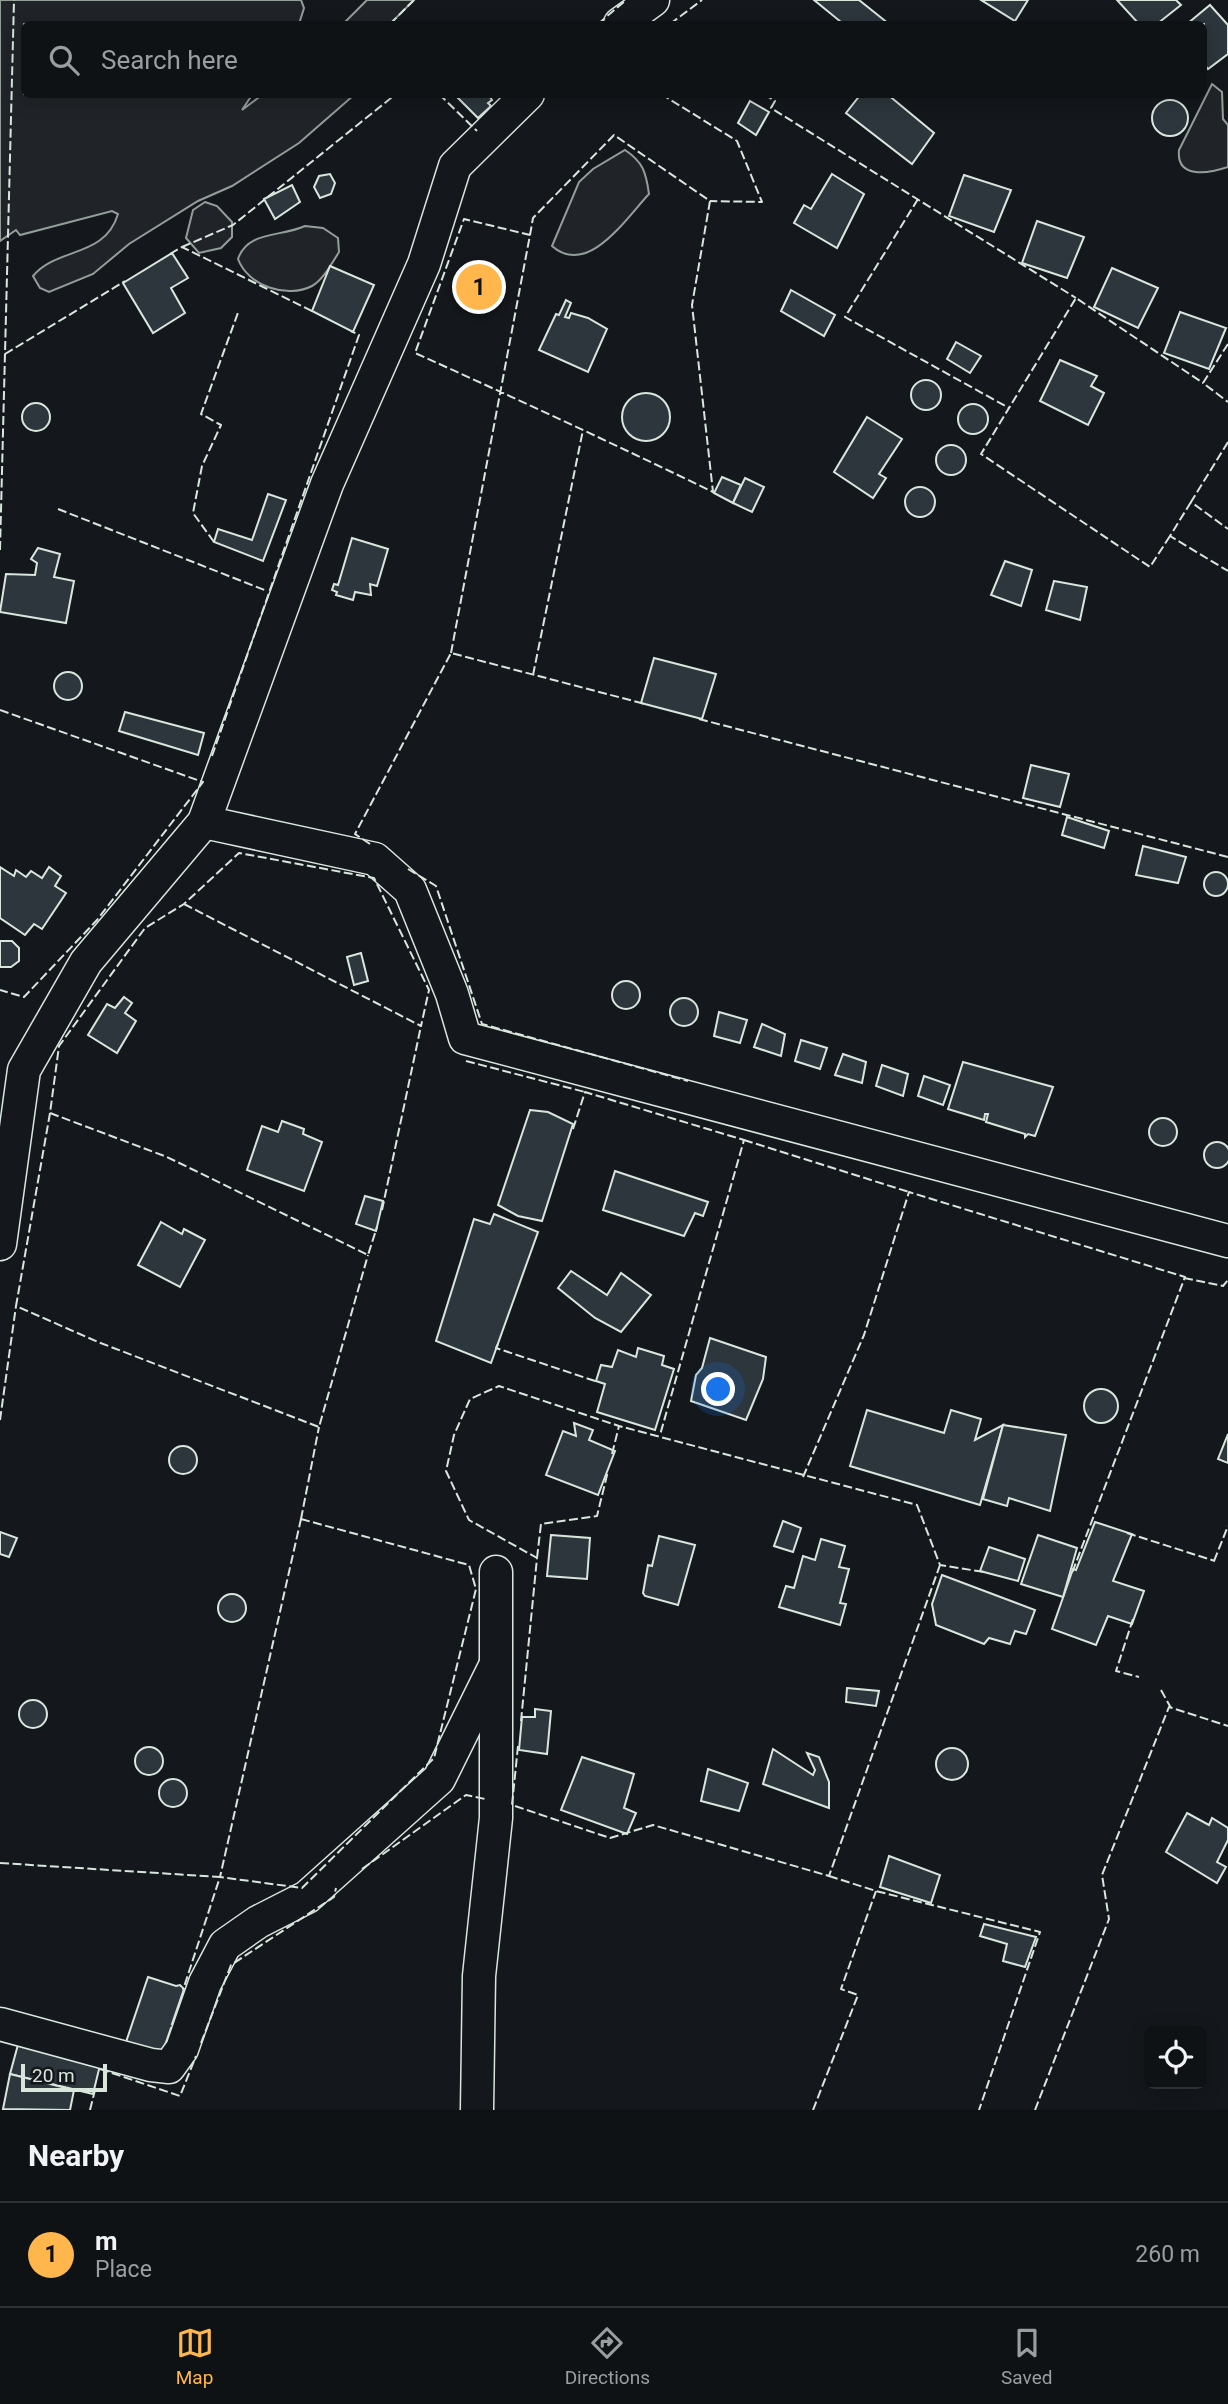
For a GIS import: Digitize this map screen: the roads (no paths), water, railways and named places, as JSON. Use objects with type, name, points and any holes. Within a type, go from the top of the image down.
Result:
[{"type":"street","points":[[624,21],[653,0]]},
{"type":"street","points":[[0,1244],[24,1070],[86,962],[204,822],[327,484],[424,264],[455,166],[524,98]]},
{"type":"street","points":[[204,822],[375,859],[410,890],[452,994],[465,1038],[1228,1241]]},
{"type":"street","points":[[477,2110],[479,1976],[496,1818],[496,1572]]},
{"type":"street","points":[[0,2024],[151,2065],[169,2067],[182,2049],[205,1983],[225,1945],[258,1922],[307,1897],[439,1779],[464,1735],[494,1668]]},
{"type":"place","name":"m","points":[[479,287]]}]
